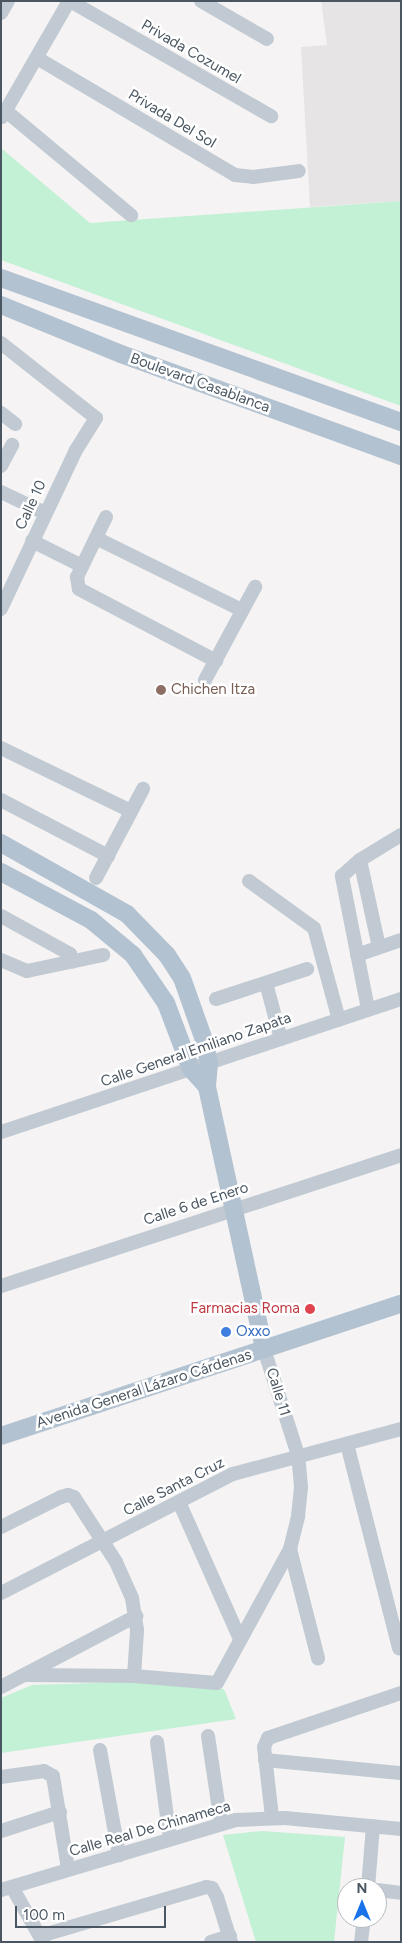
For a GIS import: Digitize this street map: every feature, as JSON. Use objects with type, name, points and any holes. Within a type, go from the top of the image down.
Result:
[{"type":"main road","points":[[1,278],[401,422]]},
{"type":"main road","name":"Boulevard Casablanca","points":[[1,304],[121,354],[401,456]]},
{"type":"main road","name":"Calle 11","points":[[1,842],[103,898],[149,934],[182,978],[194,1003],[209,1063],[207,1087],[264,1349]]},
{"type":"main road","points":[[1,872],[91,920],[133,955],[166,1003],[191,1069]]},
{"type":"main road","name":"Calle 11","points":[[191,1069],[207,1087]]},
{"type":"main road","name":"Avenida General Lázaro Cárdenas","points":[[1,1436],[401,1304]]},
{"type":"street","points":[[1,13],[8,1]]},
{"type":"street","points":[[70,1],[4,115],[132,215]]},
{"type":"street","name":"Privada Cozumel","points":[[70,1],[271,116]]},
{"type":"street","points":[[201,1],[267,39]]},
{"type":"street","name":"Privada Del Sol","points":[[36,58],[235,175],[253,177],[299,171]]},
{"type":"street","name":"Calle 10","points":[[1,344],[96,418],[45,512],[1,609]]},
{"type":"street","points":[[1,413],[15,424]]},
{"type":"street","points":[[2,463],[12,445]]},
{"type":"street","points":[[1,492],[45,512]]},
{"type":"street","points":[[106,517],[77,577],[79,589],[216,661]]},
{"type":"street","points":[[96,538],[242,610]]},
{"type":"street","points":[[32,542],[82,566]]},
{"type":"street","points":[[206,680],[255,587]]},
{"type":"street","points":[[1,748],[132,811]]},
{"type":"street","points":[[96,878],[143,789]]},
{"type":"street","points":[[1,800],[108,856]]},
{"type":"street","points":[[368,1010],[341,881],[345,871],[401,835]]},
{"type":"street","points":[[360,860],[379,947]]},
{"type":"street","points":[[250,881],[314,928],[338,1020]]},
{"type":"street","points":[[1,916],[70,954],[74,961]]},
{"type":"street","points":[[357,955],[401,940]]},
{"type":"street","points":[[1,960],[27,971],[102,955]]},
{"type":"street","points":[[216,999],[307,969]]},
{"type":"street","points":[[266,983],[281,1039]]},
{"type":"street","name":"Calle General Emiliano Zapata","points":[[1,1132],[401,999]]},
{"type":"street","name":"Calle 6 de Enero","points":[[1,1286],[401,1155]]},
{"type":"street","name":"Calle 11","points":[[134,1676],[217,1683],[290,1549],[301,1487],[298,1456],[264,1349]]},
{"type":"street","name":"Calle Santa Cruz","points":[[1,1593],[233,1474],[401,1429]]},
{"type":"street","points":[[347,1444],[399,1648]]},
{"type":"street","points":[[1,1527],[68,1495],[77,1501],[124,1577],[136,1616],[134,1676],[24,1675]]},
{"type":"street","points":[[179,1502],[240,1639]]},
{"type":"street","points":[[290,1549],[318,1658]]},
{"type":"street","points":[[1,1687],[136,1616]]},
{"type":"street","points":[[272,1817],[265,1760],[265,1742],[280,1732],[401,1693]]},
{"type":"street","points":[[208,1736],[221,1823]]},
{"type":"street","points":[[156,1742],[170,1839]]},
{"type":"street","points":[[100,1750],[119,1855]]},
{"type":"street","points":[[265,1760],[401,1773]]},
{"type":"street","points":[[1,1777],[44,1771],[56,1781],[68,1869]]},
{"type":"street","points":[[1,1831],[60,1812]]},
{"type":"street","name":"Calle Real De Chinameca","points":[[6,1888],[221,1823],[272,1817],[401,1829]]},
{"type":"street","points":[[369,1878],[373,1826]]},
{"type":"street","points":[[6,1888],[41,1939],[206,1887],[214,1890],[231,1939],[211,1942]]},
{"type":"street","points":[[387,1891],[401,1893]]},
{"type":"street","points":[[361,1942],[363,1928]]},
{"type":"shaded area","points":[[321,1],[401,1],[401,201],[310,207],[301,47],[327,45]]},
{"type":"green space","points":[[1,148],[90,223],[401,201],[401,406],[1,260]]},
{"type":"green space","points":[[128,1682],[224,1689],[236,1719],[1,1753],[1,1698],[32,1685]]},
{"type":"green space","points":[[262,1831],[345,1837],[341,1878],[337,1878],[337,1913],[334,1942],[256,1942],[223,1835]]},
{"type":"place","name":"Chichen Itza","points":[[161,690]]},
{"type":"place","name":"Farmacias Roma","points":[[310,1309]]},
{"type":"place","name":"Oxxo","points":[[226,1332]]}]
